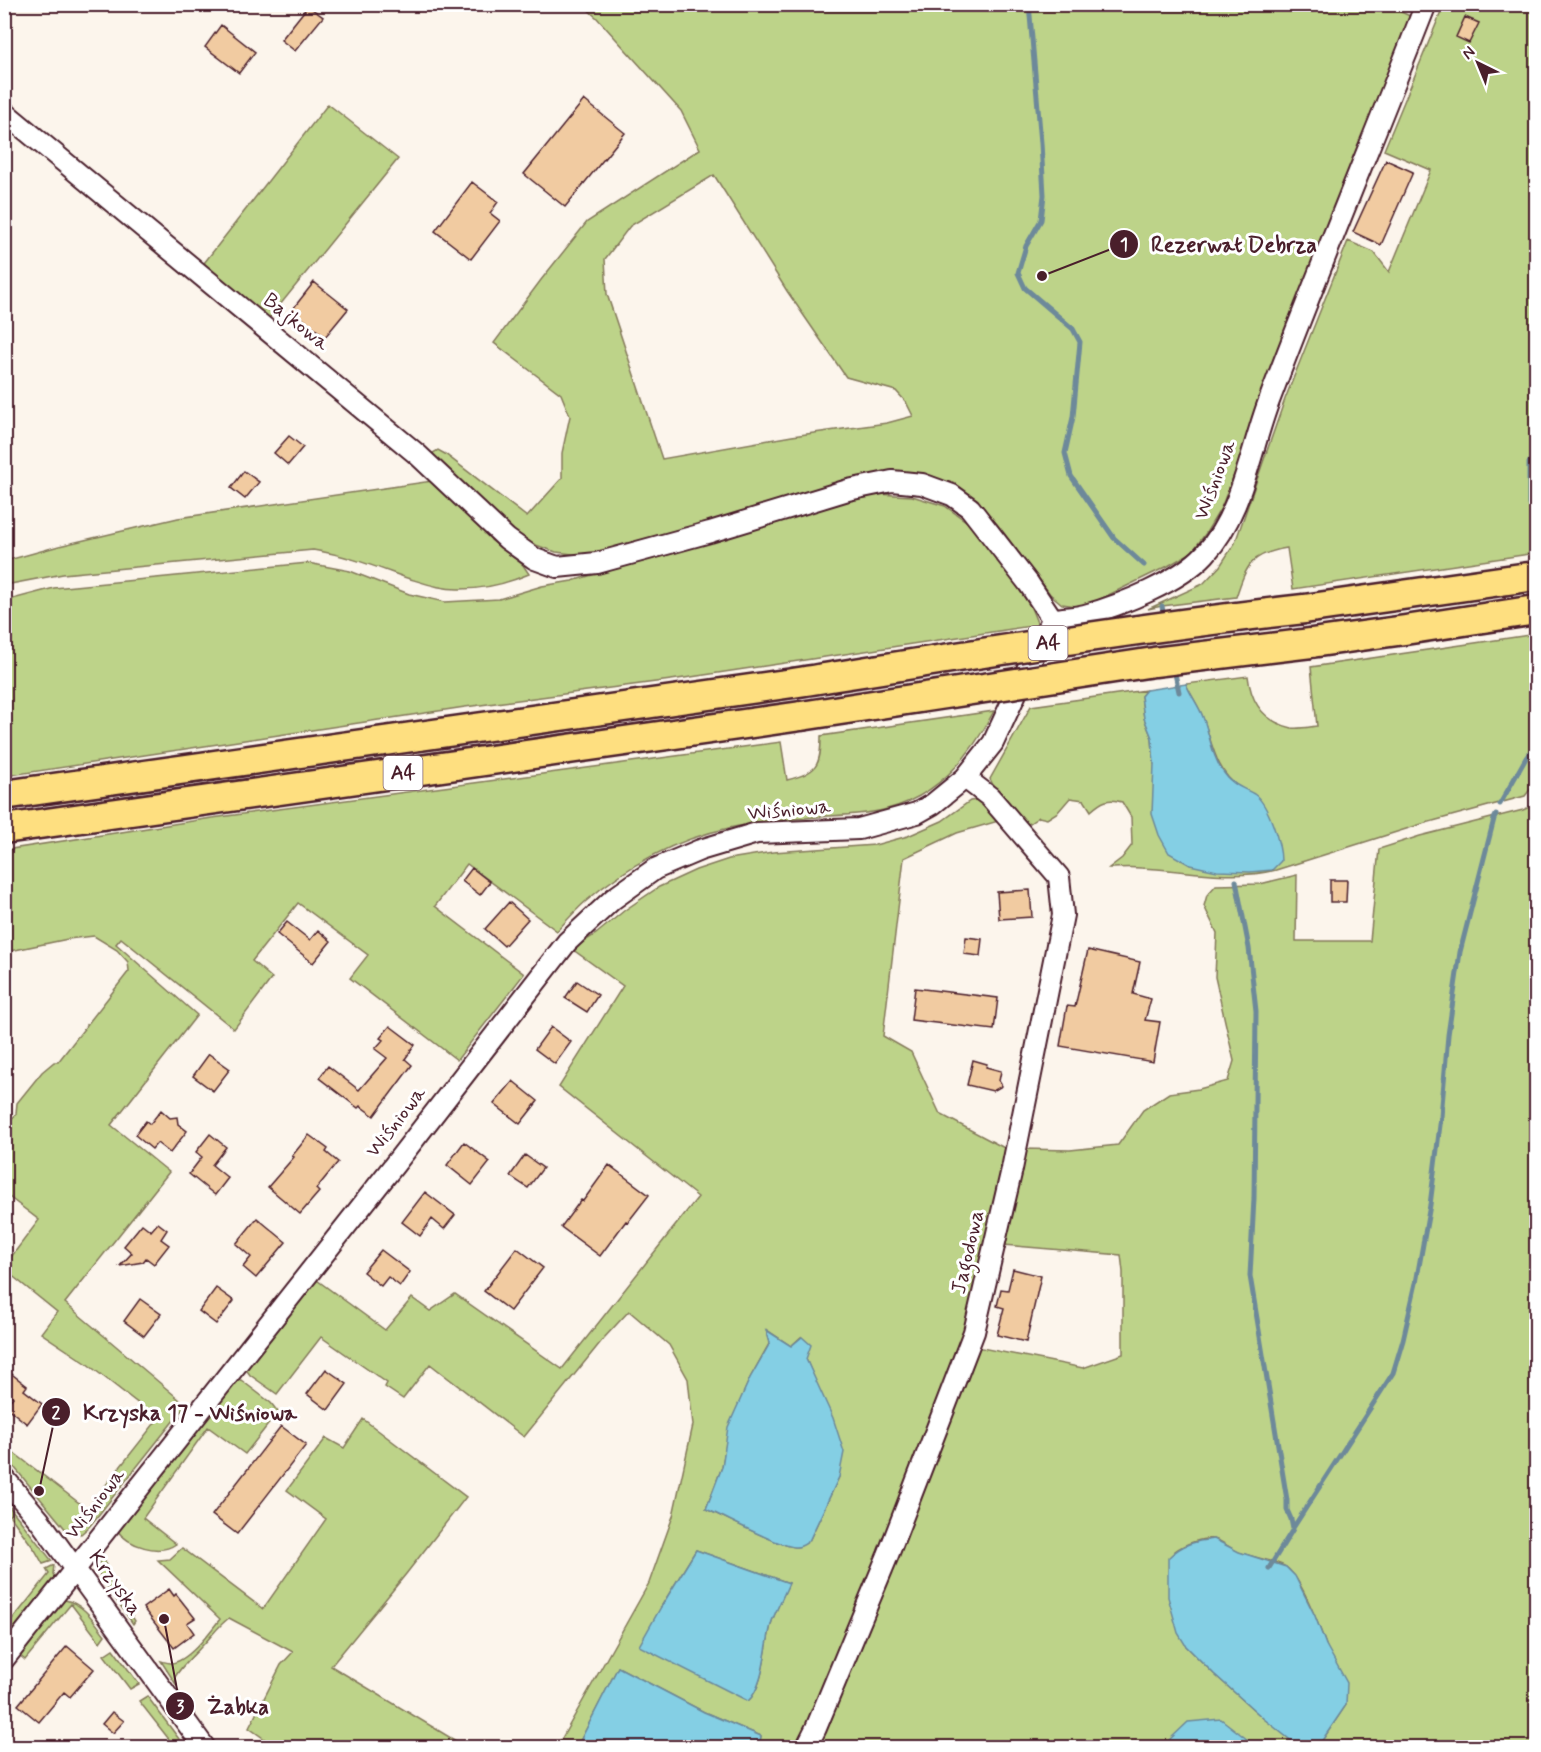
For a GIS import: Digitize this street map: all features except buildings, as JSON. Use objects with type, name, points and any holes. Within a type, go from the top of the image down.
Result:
[{"type":"highway","name":"A4","points":[[4,795],[793,683],[1221,618],[1304,609],[1536,576]]},
{"type":"highway","name":"A4","points":[[4,830],[801,716],[1143,664],[1311,643],[1536,610]]},
{"type":"street","name":"Wiśniowa","points":[[4,1659],[395,1164],[567,942],[613,899],[655,869],[699,850],[757,832],[860,829],[917,813],[933,804],[965,778],[993,743],[1044,633],[1053,620],[1096,612],[1165,583],[1189,569],[1204,554],[1218,537],[1233,508],[1268,404],[1426,4]]},
{"type":"street","name":"Bajkowa","points":[[4,112],[418,455],[507,539],[535,559],[557,567],[597,563],[848,490],[892,481],[922,484],[952,495],[970,508],[1012,561],[1053,620]]},
{"type":"street","name":"Jagodowa","points":[[806,1748],[883,1566],[974,1332],[1012,1168],[1063,915],[1059,877],[990,797],[965,778]]},
{"type":"street","name":"Krzyska","points":[[4,1478],[40,1521],[205,1748]]},
{"type":"green space","points":[[1384,4],[1412,17],[1261,397],[1221,508],[1192,552],[1088,605],[1076,606],[1062,604],[1050,594],[997,524],[966,495],[917,474],[589,556],[556,552],[530,543],[501,522],[431,457],[438,450],[445,454],[527,517],[562,478],[562,453],[570,416],[561,394],[494,343],[587,222],[700,149],[681,111],[583,5]],"holes":[[[714,175],[787,291],[846,377],[896,391],[906,402],[913,416],[887,423],[792,436],[662,459],[607,294],[605,259],[630,226]]]},
{"type":"green space","points":[[1444,5],[1536,5],[1536,553],[1293,589],[1287,548],[1265,554],[1252,562],[1236,597],[1148,609],[1203,584],[1220,566],[1235,543],[1285,399],[1348,241],[1374,252],[1389,272],[1431,170],[1384,150]]},
{"type":"green space","points":[[328,104],[398,159],[267,321],[201,267]]},
{"type":"green space","points":[[439,480],[489,532],[491,540],[523,565],[529,574],[488,587],[454,589],[434,586],[349,558],[313,550],[63,574],[5,585],[5,561],[59,546],[178,518]]},
{"type":"green space","points":[[877,494],[912,496],[945,506],[970,524],[1027,598],[1038,625],[5,776],[5,601],[54,588],[308,563],[350,571],[409,594],[445,602],[499,599],[542,586],[572,581],[805,512]]},
{"type":"green space","points":[[1536,634],[1536,782],[1525,796],[1422,824],[1276,870],[1226,875],[1109,868],[1122,858],[1132,845],[1131,817],[1122,802],[1105,801],[1091,811],[1084,800],[1070,798],[1058,812],[1047,819],[1039,817],[1027,825],[995,789],[990,779],[1031,706],[1146,690],[1141,696],[1144,718],[1152,738],[1154,764],[1256,796],[1231,781],[1220,765],[1201,714],[1186,684],[1248,676],[1252,694],[1267,716],[1292,728],[1317,726],[1311,667]]},
{"type":"green space","points":[[994,711],[975,743],[951,772],[922,795],[905,803],[873,812],[753,824],[690,839],[652,856],[617,877],[585,902],[557,931],[467,864],[435,906],[524,974],[457,1060],[350,978],[368,955],[298,903],[252,961],[272,978],[234,1029],[121,938],[116,944],[197,1015],[111,1125],[169,1172],[65,1303],[186,1405],[81,1534],[67,1531],[5,1456],[5,1446],[87,1509],[158,1419],[86,1363],[41,1333],[57,1312],[5,1270],[5,1265],[39,1220],[5,1194],[5,1128],[16,1114],[17,1103],[42,1072],[54,1062],[58,1062],[129,971],[128,962],[117,950],[94,936],[5,952],[5,850],[212,818],[781,742],[787,780],[805,774],[815,767],[820,755],[821,736]]},
{"type":"green space","points":[[977,800],[987,805],[1002,820],[957,833],[904,858],[883,1036],[911,1052],[940,1114],[1010,1151],[969,1323],[860,1605],[796,1747],[759,1747],[761,1736],[704,1712],[618,1667],[577,1747],[557,1747],[649,1583],[673,1516],[693,1425],[688,1379],[669,1345],[629,1311],[604,1338],[524,1437],[430,1364],[403,1399],[385,1387],[387,1383],[321,1337],[277,1394],[250,1375],[245,1368],[314,1278],[385,1330],[412,1298],[430,1311],[455,1294],[562,1369],[698,1197],[559,1087],[623,986],[572,949],[659,887],[696,870],[729,859],[773,852],[875,845],[908,836],[942,821],[970,801]],"holes":[[[767,1330],[791,1346],[801,1337],[806,1359],[816,1383],[839,1477],[809,1541],[798,1547],[766,1537],[706,1509],[722,1467],[729,1427],[750,1378],[770,1342]],[[696,1550],[789,1583],[772,1621],[758,1685],[748,1701],[661,1607]]]},
{"type":"green space","points":[[1536,804],[1536,1747],[1313,1747],[1319,1745],[1346,1705],[1321,1631],[1303,1591],[1295,1576],[1286,1567],[1238,1552],[1220,1541],[1205,1539],[1175,1551],[1186,1646],[1264,1719],[1303,1747],[813,1748],[977,1347],[1083,1368],[1123,1354],[1121,1255],[1003,1245],[1024,1149],[1070,1150],[1118,1145],[1143,1110],[1169,1093],[1199,1089],[1228,1081],[1234,1061],[1215,977],[1217,933],[1204,906],[1207,895],[1216,885],[1260,884],[1297,875],[1296,941],[1370,941],[1379,849],[1420,836],[1523,810]]},
{"type":"green space","points":[[241,1380],[271,1403],[278,1412],[245,1454],[208,1427],[143,1518],[176,1544],[153,1549],[136,1544],[121,1535],[116,1529],[232,1383]]},
{"type":"green space","points":[[363,1419],[466,1497],[331,1666],[466,1747],[276,1747],[249,1728],[281,1665],[293,1652],[229,1618],[181,1669],[175,1677],[177,1686],[161,1661],[171,1663],[184,1658],[198,1646],[220,1619],[158,1560],[170,1559],[182,1548],[263,1609],[326,1519],[287,1490],[326,1438],[344,1448]]},
{"type":"green space","points":[[5,1501],[52,1561],[43,1564],[5,1509]]},
{"type":"green space","points":[[102,1558],[105,1561],[109,1580],[135,1621],[133,1624],[100,1576],[98,1567]]},
{"type":"green space","points":[[54,1565],[53,1574],[56,1578],[5,1645],[5,1629],[49,1574],[46,1569]]},
{"type":"green space","points":[[65,1600],[83,1609],[105,1635],[100,1642],[71,1604],[25,1660],[17,1653],[59,1601]]},
{"type":"green space","points":[[113,1649],[139,1684],[130,1689],[104,1655]]},
{"type":"green space","points":[[147,1696],[185,1747],[175,1747],[139,1701]]},
{"type":"water","points":[[1186,684],[1203,717],[1220,767],[1230,780],[1254,794],[1265,806],[1279,845],[1281,861],[1272,870],[1217,871],[1190,865],[1169,853],[1159,835],[1152,814],[1154,764],[1152,738],[1144,718],[1141,696],[1146,690]]},
{"type":"water","points":[[766,1330],[791,1346],[802,1337],[811,1345],[806,1359],[833,1418],[844,1452],[839,1477],[809,1541],[798,1547],[778,1542],[706,1509],[722,1467],[728,1427],[750,1378],[770,1343]]},
{"type":"water","points":[[1214,1539],[1239,1552],[1286,1567],[1295,1576],[1315,1616],[1326,1645],[1347,1683],[1346,1705],[1319,1745],[1303,1747],[1264,1719],[1186,1646],[1178,1633],[1168,1597],[1168,1558],[1178,1549],[1189,1544]]},
{"type":"water","points":[[696,1550],[789,1583],[772,1621],[758,1685],[748,1701],[639,1646]]},
{"type":"water","points":[[618,1667],[704,1712],[761,1736],[759,1747],[577,1747]]},
{"type":"water","points":[[1221,1719],[1257,1747],[1168,1747],[1169,1740],[1188,1722]]},
{"type":"waterway","points":[[1029,4],[1044,195],[1041,220],[1026,246],[1018,273],[1025,288],[1073,329],[1080,342],[1073,417],[1065,453],[1071,476],[1114,538],[1144,565]]},
{"type":"waterway","points":[[1529,504],[1529,463],[1536,452]]},
{"type":"waterway","points":[[1162,606],[1164,619]]},
{"type":"waterway","points":[[1174,669],[1179,692]]},
{"type":"waterway","points":[[1500,804],[1536,744]]},
{"type":"waterway","points":[[1293,1528],[1393,1373],[1403,1340],[1430,1205],[1448,1035],[1460,952],[1496,815]]},
{"type":"waterway","points":[[1236,881],[1249,948],[1256,1011],[1254,1198],[1250,1276],[1287,1510],[1293,1529],[1269,1568]]},
{"type":"place","name":"Rezerwat Debrza","points":[[1042,276]]},
{"type":"place","name":"Krzyska 17 - Wiśniowa","points":[[39,1491]]},
{"type":"place","name":"Żabka","points":[[164,1619]]}]
